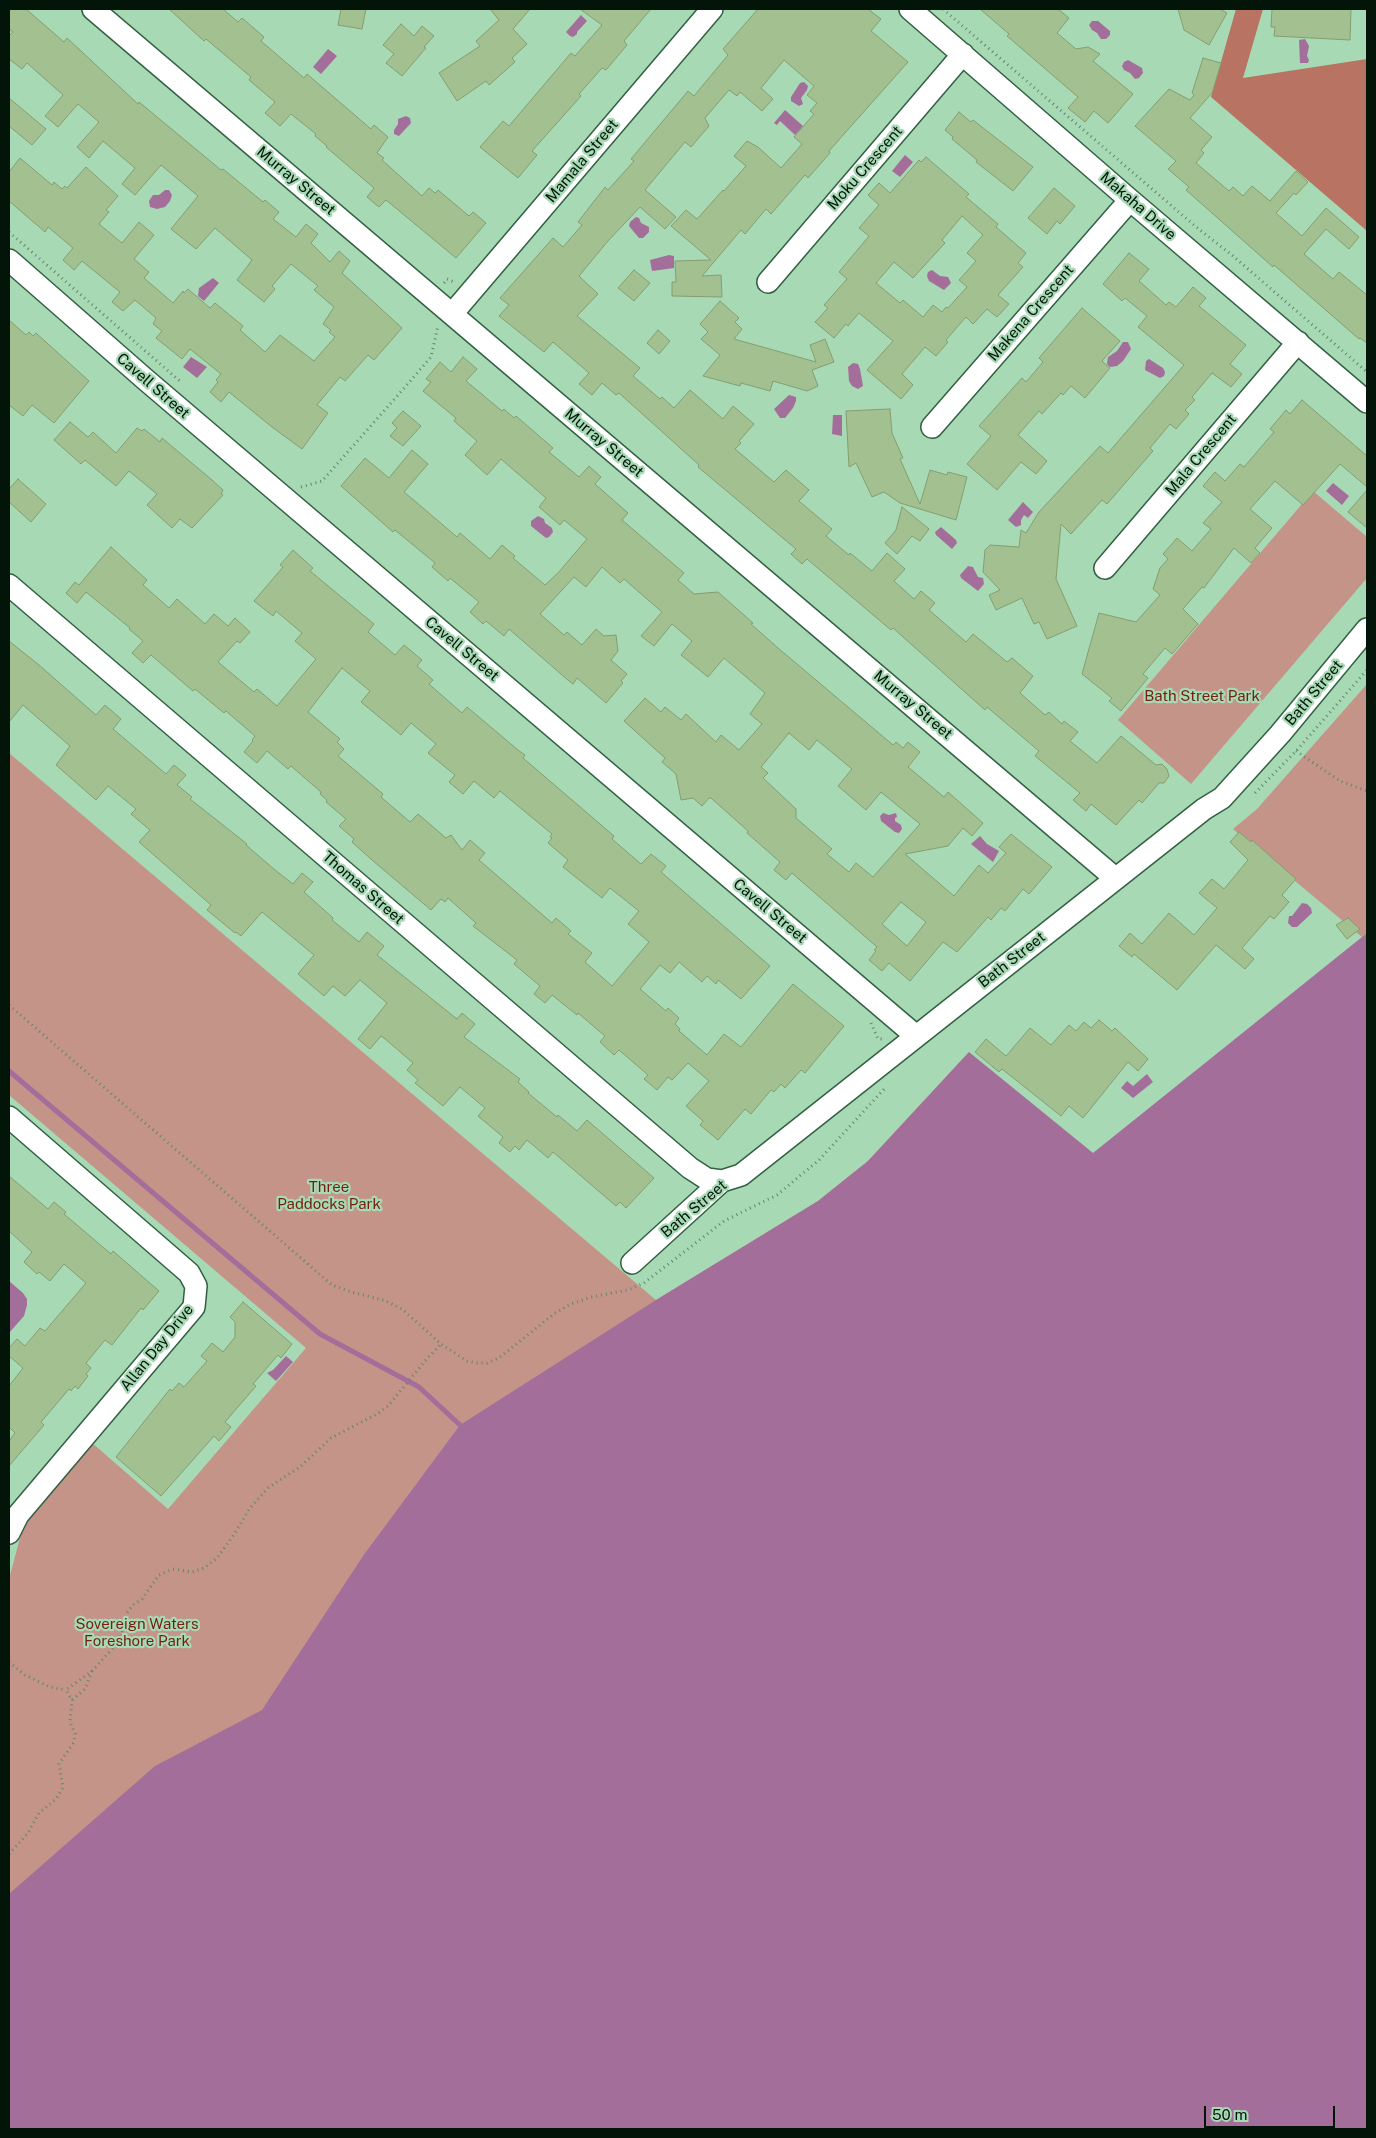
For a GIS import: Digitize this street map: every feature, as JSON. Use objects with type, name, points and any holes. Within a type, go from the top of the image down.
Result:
[{"type":"street","name":"Murray Street","points":[[93,9],[445,319],[1115,878]]},
{"type":"street","name":"Mamala Street","points":[[445,319],[712,9]]},
{"type":"street","name":"Makaha Drive","points":[[910,9],[1367,402]]},
{"type":"street","name":"Moku Crescent","points":[[768,282],[963,54]]},
{"type":"street","name":"Makena Crescent","points":[[932,426],[1130,200]]},
{"type":"street","name":"Cavell Street","points":[[9,260],[146,380],[916,1036]]},
{"type":"street","name":"Mala Crescent","points":[[1105,568],[1298,342]]},
{"type":"street","name":"Thomas Street","points":[[9,585],[690,1168],[706,1179],[722,1181]]},
{"type":"street","name":"Bath Street","points":[[632,1263],[722,1181],[741,1175],[1204,808],[1222,798],[1280,734],[1367,629]]},
{"type":"street","name":"Allan Day Drive","points":[[9,1117],[189,1273],[196,1286],[194,1307],[18,1514],[9,1534]]},
{"type":"path","points":[[942,9],[1367,372]]},
{"type":"path","points":[[9,232],[183,384]]},
{"type":"path","points":[[297,483],[302,487],[322,481],[432,357],[445,319]]},
{"type":"path","points":[[1296,751],[1340,781],[1367,790]]},
{"type":"path","points":[[9,1005],[332,1285],[386,1301],[402,1309],[441,1344],[424,1361],[388,1406],[331,1438],[300,1467],[268,1488],[250,1508],[217,1558],[204,1568],[192,1572],[173,1569],[159,1575],[142,1599],[133,1605],[126,1614],[120,1637],[92,1671],[66,1690],[50,1687],[25,1675],[9,1662]]},
{"type":"path","points":[[72,1700],[85,1689],[92,1671]]},
{"type":"path","points":[[9,1854],[17,1848],[28,1833],[39,1813],[56,1799],[63,1788],[59,1764],[74,1742],[75,1734],[70,1722],[72,1700],[66,1690]]},
{"type":"green space","name":"Bath Street Park","points":[[1313,491],[1367,537],[1367,578],[1191,784],[1118,720]]},
{"type":"green space","points":[[1367,684],[1367,933],[1362,937],[1233,829],[1257,809]]},
{"type":"green space","points":[[9,753],[656,1300],[818,1201],[868,1161],[969,1052],[9,2129],[9,1579],[25,1519],[91,1442],[168,1509],[306,1348],[9,1095]]},
{"type":"shaded area","points":[[1236,9],[1263,9],[1243,78],[1367,59],[1367,231],[1211,97]]},
{"type":"shaded area","points":[[581,15],[587,21],[577,34],[573,37],[570,36],[566,32]]},
{"type":"shaded area","points":[[1092,21],[1098,21],[1110,31],[1110,35],[1106,39],[1101,39],[1092,30],[1089,25]]},
{"type":"shaded area","points":[[1305,39],[1309,46],[1307,56],[1309,60],[1308,63],[1300,63],[1299,40]]},
{"type":"shaded area","points":[[328,49],[337,56],[321,74],[313,67]]},
{"type":"shaded area","points":[[1128,60],[1142,68],[1143,73],[1139,78],[1135,79],[1124,70],[1122,66]]},
{"type":"shaded area","points":[[804,82],[808,86],[801,98],[803,104],[799,106],[791,101],[791,97],[800,83]]},
{"type":"shaded area","points":[[785,110],[803,126],[795,135],[780,121],[777,125],[774,123]]},
{"type":"shaded area","points":[[406,116],[410,118],[411,123],[399,136],[394,134],[398,119]]},
{"type":"shaded area","points":[[905,155],[913,162],[900,177],[892,171]]},
{"type":"shaded area","points":[[165,190],[169,190],[172,195],[165,207],[157,209],[150,207],[149,201],[153,195],[159,195]]},
{"type":"shaded area","points":[[636,217],[639,218],[641,223],[649,227],[649,232],[643,238],[639,238],[629,226],[630,222]]},
{"type":"shaded area","points":[[669,255],[674,256],[674,268],[652,271],[650,260]]},
{"type":"shaded area","points":[[932,270],[940,276],[948,277],[951,283],[944,290],[929,281],[928,272]]},
{"type":"shaded area","points":[[213,278],[219,283],[204,301],[198,296],[199,288]]},
{"type":"shaded area","points":[[1123,342],[1128,342],[1131,349],[1123,361],[1117,366],[1110,367],[1107,364],[1108,357],[1117,351]]},
{"type":"shaded area","points":[[191,357],[207,367],[197,378],[183,367]]},
{"type":"shaded area","points":[[1149,359],[1163,368],[1164,376],[1160,378],[1145,370],[1146,361]]},
{"type":"shaded area","points":[[853,363],[858,364],[860,369],[863,386],[858,389],[852,386],[849,381],[848,367]]},
{"type":"shaded area","points":[[789,395],[796,397],[796,401],[785,418],[780,418],[774,409]]},
{"type":"shaded area","points":[[833,415],[842,415],[842,436],[832,434]]},
{"type":"shaded area","points":[[1333,483],[1349,496],[1342,505],[1326,491]]},
{"type":"shaded area","points":[[1023,502],[1033,512],[1028,518],[1024,515],[1021,525],[1016,527],[1008,520]]},
{"type":"shaded area","points":[[538,516],[544,519],[545,523],[552,528],[553,532],[549,537],[546,538],[531,526],[531,521]]},
{"type":"shaded area","points":[[941,527],[956,540],[957,543],[952,549],[936,535],[935,532]]},
{"type":"shaded area","points":[[968,566],[973,567],[978,577],[983,578],[984,584],[978,591],[961,578],[960,575]]},
{"type":"shaded area","points":[[883,813],[889,815],[896,813],[895,821],[901,825],[902,829],[899,833],[881,821],[880,816]]},
{"type":"shaded area","points":[[980,836],[987,844],[999,851],[993,862],[971,844]]},
{"type":"shaded area","points":[[1302,903],[1307,904],[1311,908],[1312,913],[1297,927],[1292,927],[1288,923],[1289,916],[1292,916]]},
{"type":"shaded area","points":[[1367,933],[1367,2129],[9,2129],[9,1894],[155,1766],[262,1710],[363,1556],[460,1425],[656,1300],[818,1201],[868,1161],[969,1052],[1093,1153]]},
{"type":"shaded area","points":[[1147,1074],[1153,1082],[1133,1098],[1121,1088],[1127,1081],[1133,1086]]},
{"type":"shaded area","points":[[9,1281],[23,1293],[27,1299],[27,1305],[24,1316],[9,1333]]},
{"type":"shaded area","points":[[286,1356],[293,1362],[276,1381],[267,1373],[273,1370]]},
{"type":"building","points":[[9,9],[26,9],[64,42],[67,38],[138,104],[139,102],[221,170],[223,169],[263,202],[265,200],[279,212],[273,219],[296,237],[306,224],[318,234],[311,243],[330,262],[339,251],[350,261],[342,273],[402,328],[374,360],[368,355],[345,381],[340,377],[317,405],[328,413],[302,449],[229,392],[221,402],[210,392],[218,382],[216,380],[221,374],[190,349],[182,359],[156,338],[162,331],[153,324],[156,318],[135,300],[123,311],[112,302],[120,292],[82,261],[74,270],[63,260],[73,248],[48,227],[45,232],[9,201],[9,172],[20,158],[52,185],[54,182],[62,189],[65,186],[67,188],[86,167],[118,196],[106,210],[109,212],[99,224],[122,243],[139,222],[154,235],[134,259],[149,272],[144,278],[173,303],[183,291],[184,293],[188,289],[210,308],[215,303],[243,326],[240,330],[265,352],[280,335],[314,361],[335,337],[329,332],[331,330],[323,324],[334,307],[314,290],[318,286],[291,264],[272,286],[275,289],[264,302],[237,280],[252,260],[215,228],[196,249],[171,229],[198,196],[161,165],[135,195],[122,184],[135,168],[103,141],[89,158],[77,147],[99,122],[78,104],[58,127],[45,116],[63,95],[27,63],[22,69],[9,59],[9,36],[13,32],[9,29]]},
{"type":"building","points":[[169,9],[223,9],[238,22],[242,18],[264,37],[261,41],[304,78],[307,74],[371,129],[374,125],[388,137],[377,153],[384,158],[382,160],[422,196],[429,188],[435,193],[438,190],[469,216],[473,212],[486,223],[456,258],[386,200],[379,207],[367,197],[374,188],[326,147],[315,136],[316,134],[291,114],[280,126],[265,113],[275,102],[249,80],[251,77],[206,39],[204,41]]},
{"type":"building","points":[[341,9],[366,9],[362,29],[338,25]]},
{"type":"building","points":[[490,9],[530,9],[513,29],[527,44],[512,58],[515,62],[489,85],[486,81],[457,101],[439,73],[480,46],[476,41],[499,20]]},
{"type":"building","points":[[580,9],[651,9],[624,41],[627,45],[606,70],[602,68],[579,94],[581,96],[532,151],[537,155],[518,178],[480,147],[503,121],[509,126],[571,53],[575,56],[602,25]]},
{"type":"building","points":[[758,9],[868,9],[881,19],[871,31],[908,62],[829,151],[830,153],[808,178],[805,175],[771,214],[766,209],[745,234],[741,230],[702,276],[721,275],[722,297],[672,296],[672,282],[676,282],[675,261],[711,260],[671,226],[686,210],[697,219],[724,191],[746,166],[734,156],[747,141],[758,147],[781,168],[802,144],[794,137],[814,114],[810,111],[817,103],[807,95],[814,86],[784,60],[761,88],[773,99],[762,111],[740,92],[737,96],[729,90],[705,118],[709,126],[691,147],[685,142],[645,190],[676,217],[665,229],[640,207],[579,276],[598,294],[577,316],[640,368],[633,376],[660,399],[662,397],[674,408],[690,390],[723,419],[733,406],[754,424],[739,441],[741,443],[735,449],[774,482],[786,470],[809,490],[799,501],[832,529],[826,536],[849,555],[850,553],[872,571],[887,553],[905,569],[894,581],[914,599],[921,591],[935,603],[929,610],[966,642],[973,634],[1007,662],[1012,658],[1033,676],[1020,693],[1045,715],[1049,712],[1062,724],[1064,721],[1078,732],[1070,741],[1097,763],[1121,736],[1156,765],[1162,764],[1167,769],[1169,776],[1164,783],[1159,783],[1142,803],[1139,800],[1116,825],[1091,804],[1086,811],[1073,800],[1080,793],[1035,756],[1039,751],[987,707],[985,710],[893,628],[891,630],[807,559],[802,564],[791,554],[796,549],[698,467],[699,465],[619,393],[616,395],[602,383],[592,395],[579,384],[589,373],[553,342],[544,352],[499,316],[509,305],[500,298],[553,238],[563,247],[582,225],[578,222],[605,187],[608,190],[634,161],[631,159],[688,91],[694,96],[728,55],[723,49]]},
{"type":"building","points":[[980,9],[1058,9],[1069,18],[1057,33],[1076,49],[1088,47],[1100,54],[1093,61],[1133,94],[1108,123],[1094,111],[1085,122],[1068,108],[1078,97],[1007,36],[1009,34]]},
{"type":"building","points":[[1178,9],[1220,9],[1227,13],[1209,45],[1184,30]]},
{"type":"building","points":[[1272,9],[1351,9],[1350,40],[1274,36],[1275,27],[1271,27]]},
{"type":"building","points":[[401,24],[414,36],[422,26],[434,36],[402,76],[386,63],[394,54],[383,45]]},
{"type":"building","points":[[1203,58],[1221,63],[1212,93],[1190,118],[1212,137],[1201,150],[1204,153],[1196,163],[1229,191],[1233,187],[1243,196],[1252,186],[1270,201],[1296,171],[1308,182],[1296,195],[1294,193],[1276,213],[1302,236],[1326,208],[1359,237],[1349,249],[1326,229],[1304,254],[1333,279],[1339,272],[1367,295],[1367,343],[1359,339],[1274,265],[1273,267],[1186,190],[1189,187],[1168,169],[1176,161],[1135,126],[1169,89],[1190,100],[1194,95],[1192,93]]},
{"type":"building","points":[[9,98],[46,129],[32,145],[9,126]]},
{"type":"building","points":[[959,112],[971,122],[973,120],[1033,167],[1013,191],[976,162],[977,160],[952,139],[953,137],[945,130]]},
{"type":"building","points":[[926,157],[969,194],[966,197],[998,224],[996,227],[1026,253],[1018,263],[1023,267],[998,295],[1009,304],[997,317],[987,309],[973,324],[966,317],[946,340],[948,342],[936,356],[925,347],[902,374],[913,385],[901,399],[867,370],[893,341],[859,313],[834,338],[815,322],[828,308],[824,305],[847,279],[839,272],[869,236],[859,228],[879,205],[868,195],[879,183],[890,193],[919,160],[921,162]],"holes":[[[962,216],[983,235],[967,253],[976,261],[959,280],[967,287],[942,312],[933,305],[923,317],[903,300],[900,303],[876,283],[894,262],[913,278],[945,243],[942,240]]]},
{"type":"building","points":[[1054,188],[1075,206],[1060,224],[1057,221],[1047,234],[1028,218]]},
{"type":"building","points":[[1129,253],[1149,269],[1139,281],[1166,305],[1169,302],[1176,307],[1193,287],[1206,298],[1199,306],[1246,345],[1230,364],[1242,374],[1231,387],[1212,373],[1192,397],[1195,400],[1185,410],[1189,414],[1176,429],[1170,424],[1150,448],[1153,451],[1107,504],[1102,500],[1071,534],[1061,524],[1056,579],[1077,626],[1047,639],[1039,622],[1034,624],[1022,598],[996,610],[989,595],[1000,590],[983,572],[985,550],[990,545],[1019,547],[1021,530],[1026,533],[1039,512],[1100,446],[1108,453],[1184,365],[1138,327],[1147,316],[1125,298],[1122,301],[1103,284]]},
{"type":"building","points":[[634,270],[650,283],[634,301],[618,288]]},
{"type":"building","points":[[720,301],[739,318],[735,322],[742,329],[734,339],[816,362],[810,345],[825,339],[834,362],[812,370],[818,386],[807,391],[773,381],[770,391],[741,383],[740,386],[703,376],[720,355],[701,339],[708,332],[700,324]]},
{"type":"building","points":[[1082,308],[1120,341],[1102,361],[1110,368],[1085,398],[1071,386],[1063,395],[1061,393],[1042,414],[1039,411],[1018,435],[1047,461],[1036,474],[1021,462],[997,490],[967,464],[991,436],[979,426],[1022,378],[1026,382],[1043,362],[1039,358]]},
{"type":"building","points":[[9,320],[26,335],[29,332],[33,336],[36,333],[89,381],[54,423],[32,405],[23,416],[9,405]]},
{"type":"building","points":[[658,330],[670,341],[659,354],[647,343]]},
{"type":"building","points":[[463,357],[477,369],[466,381],[502,411],[504,409],[514,418],[516,416],[553,448],[549,452],[579,477],[589,466],[601,477],[595,484],[628,513],[622,520],[684,573],[678,580],[694,594],[718,592],[778,648],[893,745],[896,742],[903,748],[908,742],[920,752],[908,767],[944,797],[948,792],[983,823],[972,836],[963,828],[948,846],[905,854],[954,896],[979,865],[988,873],[1006,853],[999,847],[1011,834],[1052,867],[1029,894],[1023,889],[1005,911],[1001,908],[991,920],[988,917],[957,952],[943,942],[910,981],[889,963],[882,971],[869,960],[877,947],[792,873],[786,880],[774,870],[780,862],[711,798],[702,806],[693,798],[681,800],[676,774],[662,762],[665,758],[624,721],[645,698],[661,712],[665,707],[681,720],[686,714],[716,742],[721,735],[739,750],[762,724],[750,714],[765,693],[724,658],[708,677],[681,655],[692,641],[672,624],[654,646],[641,636],[662,612],[624,579],[620,583],[602,567],[586,587],[574,577],[540,614],[564,635],[567,632],[582,645],[596,629],[604,636],[616,635],[618,651],[611,660],[627,674],[621,681],[623,683],[606,703],[577,678],[573,684],[569,681],[509,629],[504,636],[486,621],[483,624],[470,612],[479,602],[450,578],[448,581],[432,567],[435,563],[395,530],[393,532],[341,486],[365,458],[389,478],[412,450],[428,464],[404,492],[457,537],[460,533],[490,559],[502,545],[515,556],[513,558],[545,585],[558,573],[587,539],[564,520],[560,525],[539,507],[546,498],[501,459],[487,475],[465,455],[477,441],[454,421],[456,418],[423,391],[431,382],[426,379],[440,362],[451,372]],"holes":[[[789,733],[809,750],[817,740],[852,769],[838,786],[866,810],[881,792],[920,824],[873,877],[856,863],[849,872],[827,854],[832,849],[796,818],[796,809],[763,778],[768,773],[761,767]],[[901,902],[926,922],[907,946],[882,924]]]},
{"type":"building","points":[[1302,400],[1367,456],[1367,487],[1340,464],[1303,505],[1275,481],[1250,509],[1272,528],[1255,548],[1260,553],[1251,563],[1234,548],[1204,588],[1202,587],[1183,609],[1198,624],[1172,654],[1165,648],[1143,674],[1148,678],[1121,711],[1109,701],[1112,698],[1082,674],[1099,613],[1136,622],[1160,595],[1153,589],[1160,568],[1168,559],[1163,554],[1177,538],[1192,551],[1211,529],[1203,523],[1222,502],[1203,486],[1215,472],[1225,481],[1240,464],[1244,467],[1274,432],[1270,429],[1286,410],[1290,414]]},
{"type":"building","points":[[890,409],[892,433],[903,458],[900,459],[920,504],[930,470],[947,475],[948,472],[967,477],[956,520],[900,503],[884,492],[872,497],[856,463],[849,467],[846,411]]},
{"type":"building","points":[[403,411],[421,426],[403,446],[390,436],[397,428],[392,423]]},
{"type":"building","points":[[70,422],[88,437],[93,432],[116,453],[137,428],[142,431],[144,429],[160,442],[162,438],[223,490],[221,494],[223,495],[192,528],[180,519],[172,528],[147,505],[157,494],[129,471],[116,486],[85,460],[81,464],[54,440]]},
{"type":"building","points":[[18,479],[46,504],[31,522],[9,502],[9,489]]},
{"type":"building","points":[[1367,490],[1367,528],[1348,512]]},
{"type":"building","points":[[902,507],[929,529],[920,541],[912,536],[897,554],[885,543],[896,530]]},
{"type":"building","points":[[111,547],[147,580],[143,585],[169,608],[177,599],[205,624],[214,614],[228,626],[235,618],[250,632],[240,643],[237,641],[218,662],[254,692],[257,689],[277,706],[316,659],[295,641],[302,633],[276,611],[273,616],[254,601],[283,567],[280,565],[293,550],[313,568],[310,571],[374,624],[368,632],[395,655],[404,645],[422,660],[417,666],[433,680],[429,684],[462,713],[467,707],[525,755],[523,758],[614,836],[612,839],[641,864],[651,854],[666,866],[661,872],[770,966],[741,999],[718,980],[716,984],[707,976],[702,982],[679,962],[670,973],[660,965],[640,989],[666,1011],[668,1008],[679,1018],[675,1024],[680,1029],[679,1031],[707,1055],[724,1034],[741,1047],[793,984],[844,1026],[805,1073],[801,1070],[785,1088],[781,1084],[774,1092],[771,1090],[751,1114],[745,1109],[718,1140],[700,1125],[703,1121],[686,1106],[709,1081],[688,1063],[672,1080],[668,1077],[657,1090],[644,1079],[648,1075],[619,1050],[614,1055],[600,1042],[605,1036],[578,1013],[577,1015],[552,995],[545,1003],[534,994],[540,986],[514,964],[517,960],[473,926],[476,923],[448,898],[445,902],[441,899],[431,910],[352,842],[354,839],[339,826],[346,819],[326,802],[327,800],[320,794],[321,792],[291,766],[288,769],[267,751],[257,763],[244,752],[255,736],[226,711],[224,713],[195,689],[193,691],[151,655],[143,663],[132,653],[143,641],[130,628],[86,592],[77,603],[66,593],[75,582],[79,585]],"holes":[[[342,668],[370,691],[361,702],[401,735],[411,723],[436,744],[428,753],[455,775],[449,782],[463,794],[474,781],[494,798],[500,791],[552,834],[550,837],[552,838],[548,843],[568,860],[563,867],[602,898],[610,888],[639,911],[628,924],[649,942],[612,986],[585,962],[592,953],[568,934],[571,931],[556,918],[552,923],[479,860],[485,853],[470,840],[462,850],[451,835],[446,838],[418,814],[410,822],[381,797],[383,794],[338,756],[344,749],[337,742],[340,739],[308,712]]]},
{"type":"building","points":[[9,641],[96,715],[105,705],[121,719],[113,729],[166,774],[174,765],[186,775],[177,785],[192,797],[190,799],[247,844],[275,870],[293,884],[302,873],[313,882],[304,892],[333,918],[332,920],[359,942],[367,932],[384,946],[377,955],[457,1019],[462,1013],[475,1024],[464,1037],[520,1079],[518,1082],[528,1093],[577,1131],[587,1120],[654,1178],[626,1208],[620,1202],[616,1206],[553,1152],[548,1158],[527,1140],[519,1150],[515,1146],[510,1152],[499,1143],[503,1137],[478,1116],[485,1108],[460,1087],[443,1106],[415,1083],[418,1080],[407,1070],[413,1063],[381,1036],[370,1049],[358,1039],[387,1003],[360,980],[345,996],[333,986],[324,996],[298,974],[314,955],[262,912],[241,936],[235,933],[207,910],[211,905],[139,842],[150,830],[131,814],[136,809],[108,786],[96,800],[56,765],[70,746],[23,705],[9,722]]},
{"type":"building","points":[[1239,832],[1251,842],[1252,840],[1296,879],[1282,895],[1289,902],[1274,919],[1270,916],[1242,948],[1254,959],[1245,969],[1216,945],[1177,990],[1134,954],[1132,957],[1119,946],[1130,933],[1142,944],[1169,913],[1194,935],[1217,908],[1199,893],[1212,879],[1224,889],[1248,860],[1230,842]]},
{"type":"building","points":[[1348,918],[1360,929],[1347,939],[1336,925]]},
{"type":"building","points":[[1099,1020],[1112,1031],[1115,1028],[1148,1059],[1138,1071],[1128,1062],[1083,1118],[1069,1106],[1061,1116],[1002,1069],[999,1072],[975,1052],[986,1039],[1006,1056],[1030,1028],[1051,1045],[1069,1025],[1076,1031],[1084,1022],[1091,1028]]},
{"type":"building","points":[[9,1176],[48,1209],[54,1202],[66,1212],[64,1214],[111,1254],[113,1251],[159,1291],[143,1310],[141,1308],[112,1345],[105,1340],[86,1363],[91,1368],[86,1374],[88,1376],[78,1389],[75,1386],[71,1391],[69,1389],[41,1422],[44,1425],[9,1466],[9,1441],[15,1433],[9,1427],[9,1386],[23,1368],[9,1356],[9,1348],[17,1339],[25,1346],[40,1328],[45,1331],[86,1283],[64,1264],[50,1281],[39,1272],[37,1274],[24,1262],[32,1252],[9,1231]]},
{"type":"building","points":[[243,1302],[292,1344],[281,1358],[278,1355],[253,1384],[256,1386],[225,1422],[231,1427],[219,1441],[214,1436],[161,1496],[116,1457],[170,1389],[172,1391],[179,1383],[184,1387],[207,1361],[201,1356],[212,1343],[223,1352],[235,1337],[235,1322],[230,1317]]},
{"type":"waterway","points":[[9,1071],[320,1334],[419,1387],[460,1425]]},
{"type":"park label","name":"Three Paddocks Park","points":[[329,1196]]},
{"type":"park label","name":"Sovereign Waters Foreshore Park","points":[[137,1632]]}]
